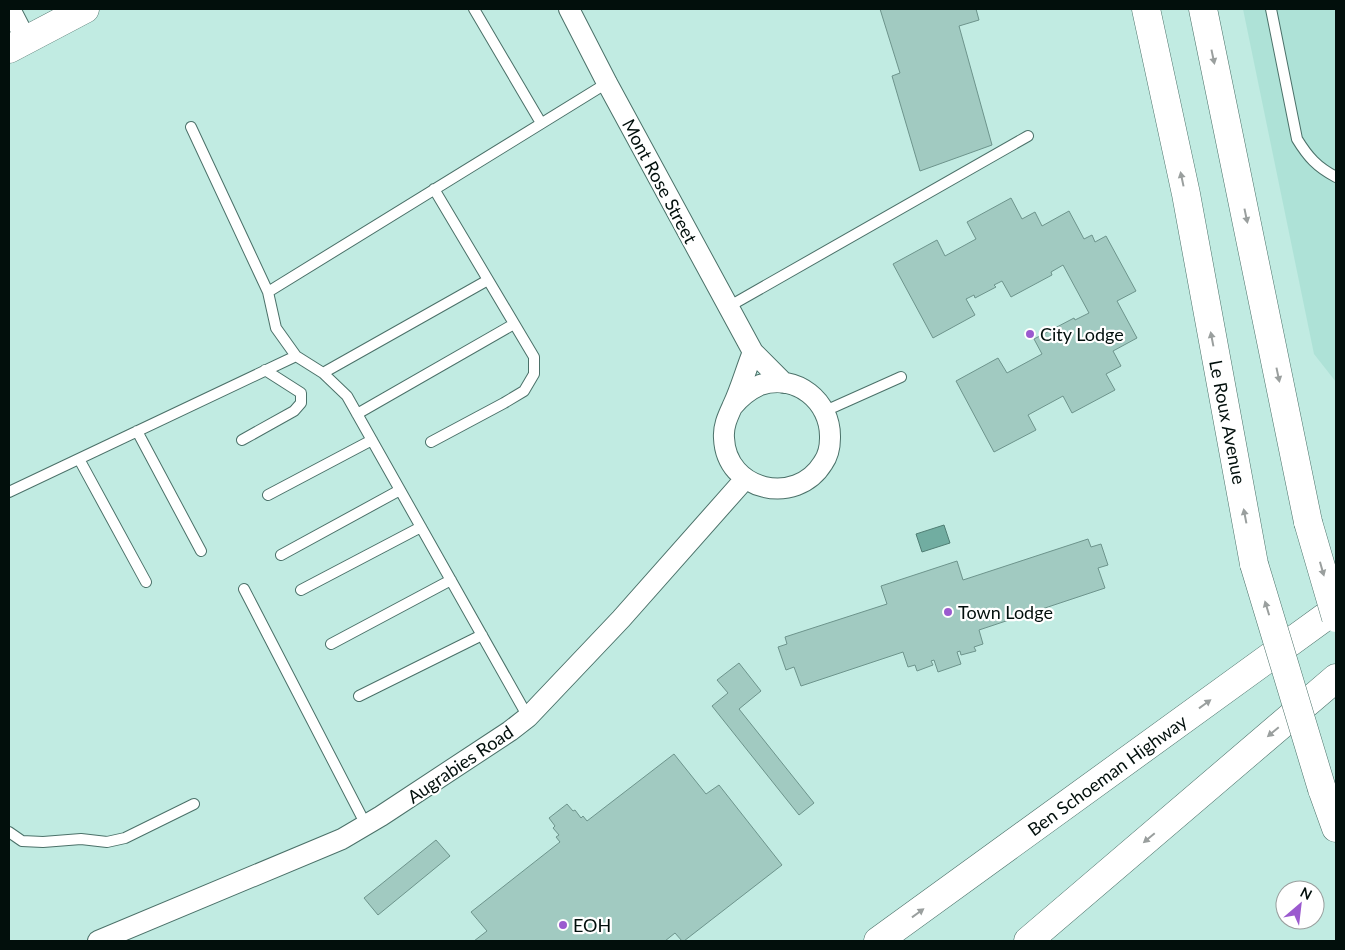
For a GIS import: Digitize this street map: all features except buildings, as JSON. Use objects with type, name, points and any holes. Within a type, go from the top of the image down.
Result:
[{"type":"main road","points":[[18,44],[85,9]]},
{"type":"main road","name":"Le Roux Avenue","points":[[1146,9],[1186,194],[1254,564],[1322,789],[1336,828]]},
{"type":"main road","points":[[1203,9],[1308,522],[1336,618]]},
{"type":"main road","name":"Ben Schoeman Highway","points":[[878,941],[1336,609]]},
{"type":"main road","points":[[1028,941],[1336,678]]},
{"type":"street","points":[[10,9],[18,44]]},
{"type":"street","name":"Mont Rose Street","points":[[569,9],[752,352],[784,383]]},
{"type":"street","points":[[733,406],[752,352]]},
{"type":"street","points":[[773,382],[794,385],[819,402],[825,411],[830,428],[830,445],[824,462],[814,476],[799,485],[782,490],[762,488],[745,479],[730,461],[724,438],[727,416],[733,406],[741,396],[756,387],[773,382]]},
{"type":"street","name":"Augrabies Road","points":[[98,941],[342,839],[502,736],[528,717],[621,619],[745,479]]},
{"type":"lane","points":[[474,9],[541,123]]},
{"type":"lane","points":[[1271,9],[1297,139],[1308,156],[1324,170],[1336,177]]},
{"type":"lane","points":[[268,292],[607,83]]},
{"type":"lane","points":[[191,127],[268,292],[276,328],[296,356],[323,372],[347,396],[528,717]]},
{"type":"lane","points":[[728,307],[1028,136]]},
{"type":"lane","points":[[431,442],[524,391],[534,374],[534,358],[434,190]]},
{"type":"lane","points":[[323,372],[488,280]]},
{"type":"lane","points":[[357,414],[514,324]]},
{"type":"lane","points":[[9,492],[296,356]]},
{"type":"lane","points":[[242,440],[294,411],[301,403],[301,393],[265,370]]},
{"type":"lane","points":[[825,411],[901,377]]},
{"type":"lane","points":[[136,431],[201,551]]},
{"type":"lane","points":[[268,494],[372,440]]},
{"type":"lane","points":[[80,458],[146,582]]},
{"type":"lane","points":[[281,554],[400,490]]},
{"type":"lane","points":[[301,590],[421,527]]},
{"type":"lane","points":[[331,644],[451,580]]},
{"type":"lane","points":[[244,589],[366,825]]},
{"type":"lane","points":[[359,696],[482,635]]},
{"type":"lane","points":[[9,832],[22,840],[44,842],[81,839],[107,842],[125,838],[194,804]]},
{"type":"shaded area","points":[[1243,9],[1336,9],[1336,382],[1314,354]]},
{"type":"shaded area","points":[[944,525],[950,543],[922,552],[916,534]]},
{"type":"place","name":"City Lodge","points":[[1030,334]]},
{"type":"place","name":"Town Lodge","points":[[948,612]]},
{"type":"place","name":"EOH","points":[[563,925]]}]
